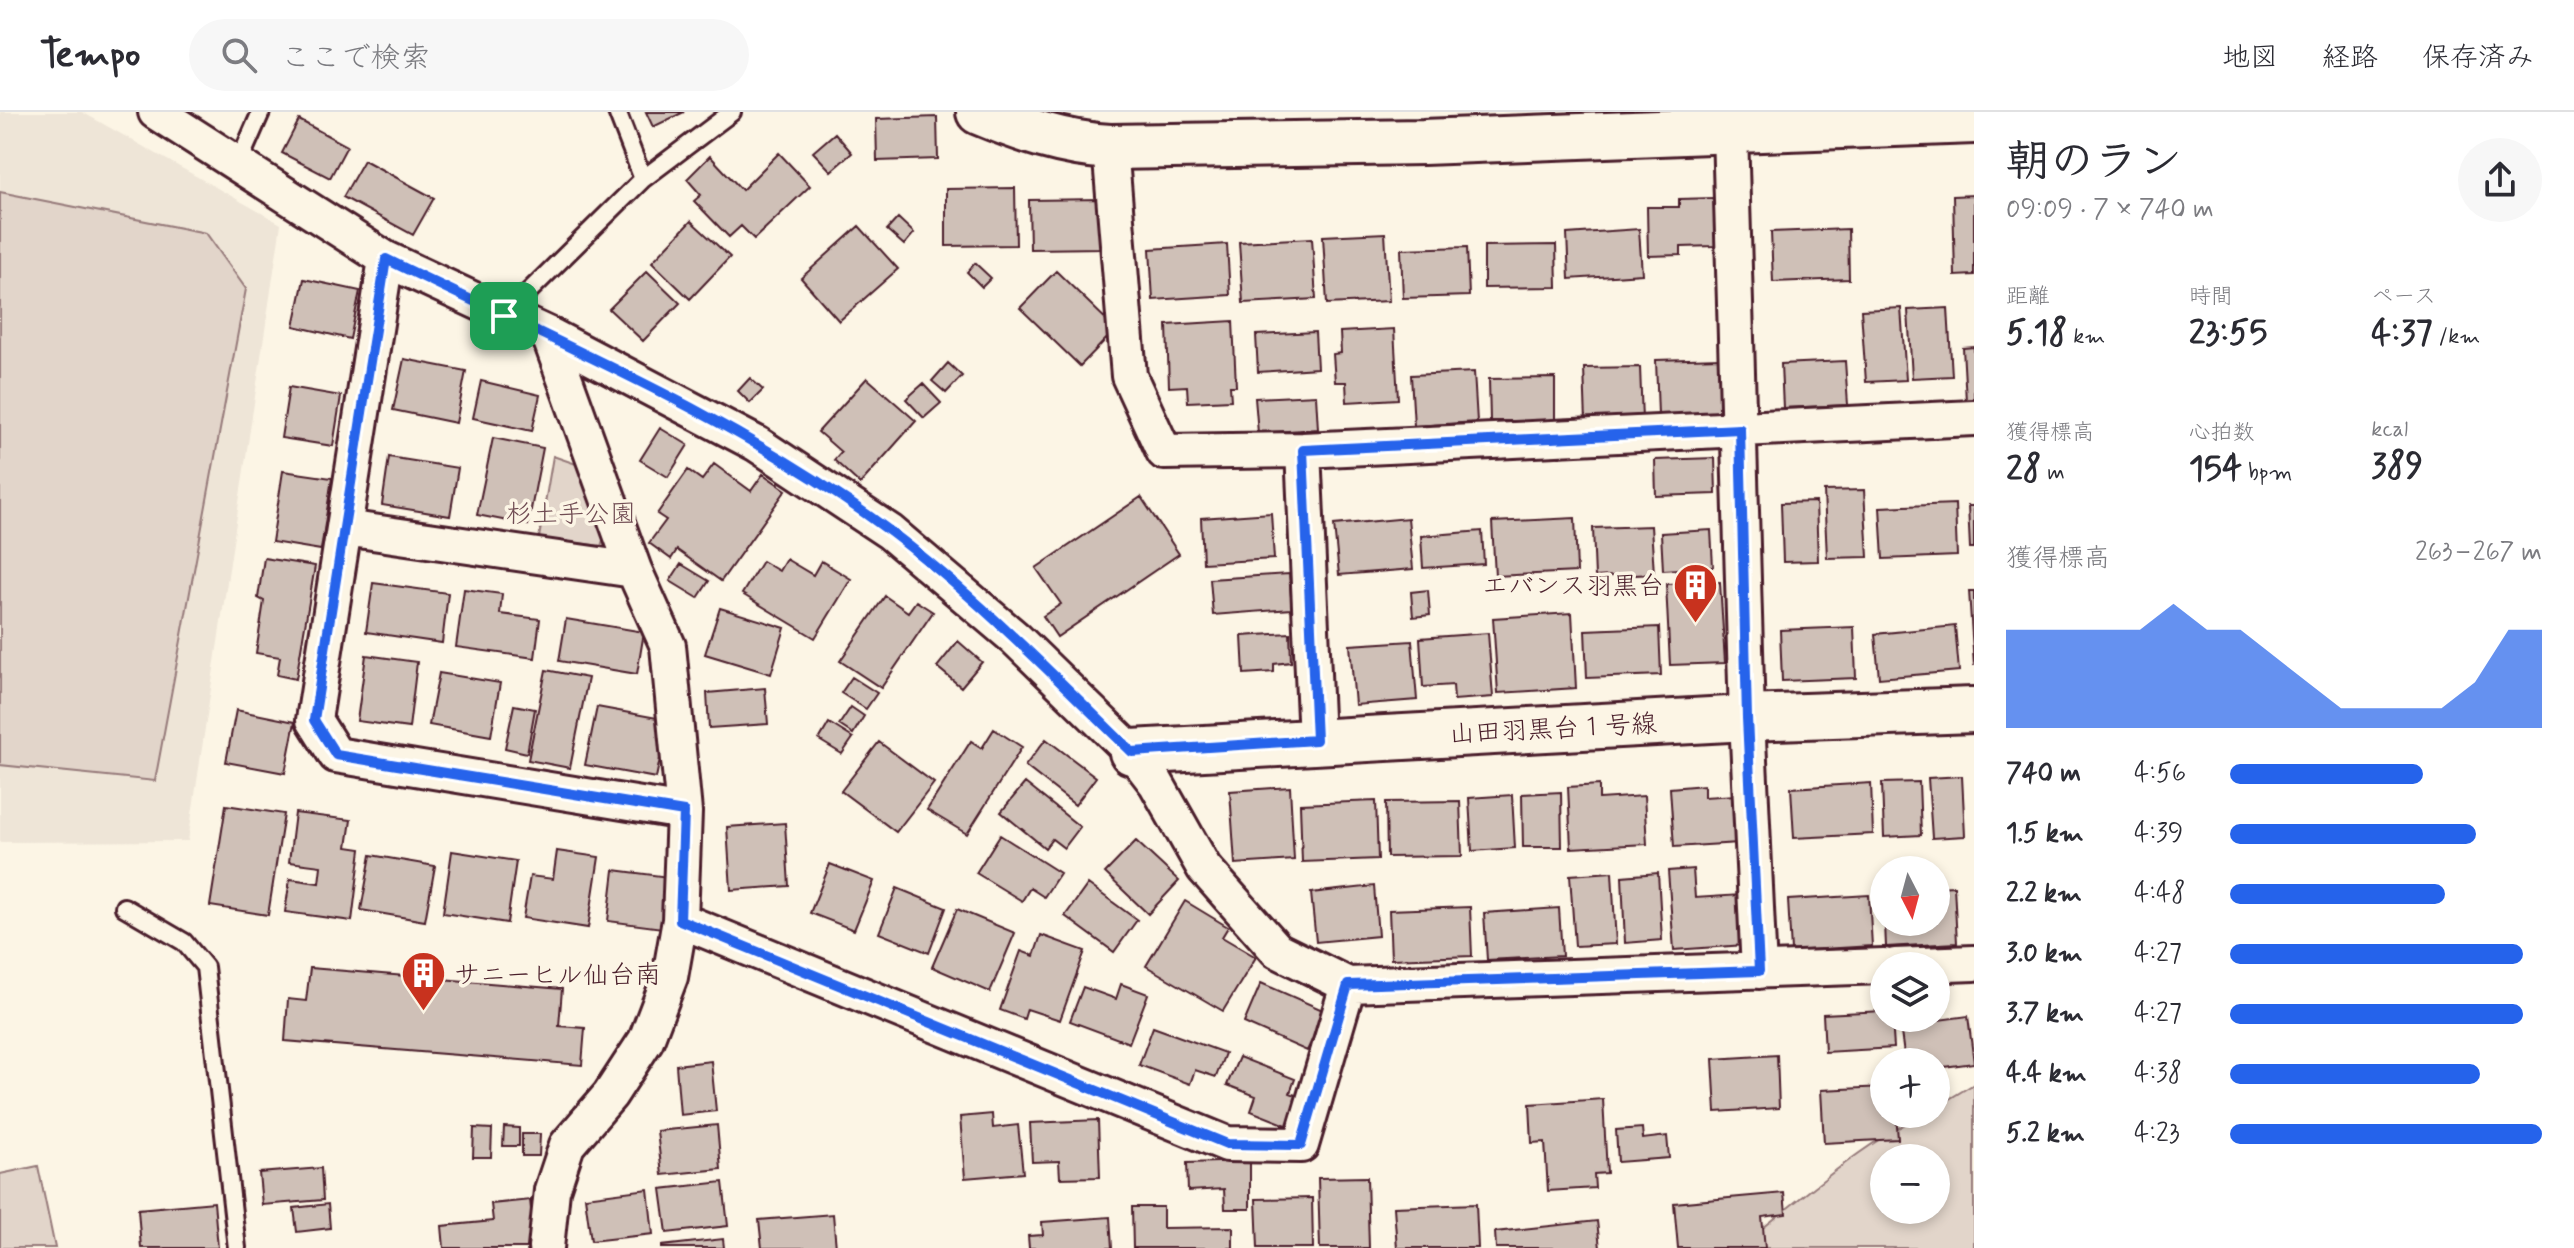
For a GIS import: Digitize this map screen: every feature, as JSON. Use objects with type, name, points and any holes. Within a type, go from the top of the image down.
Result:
[{"type":"street","points":[[156,112],[239,162],[386,259],[549,335],[757,444],[890,532],[1015,638],[1132,752],[1156,783],[1204,868],[1277,950],[1348,985],[1870,967]]},
{"type":"street","points":[[979,112],[1024,130],[1076,145],[1110,147],[1423,142],[1974,121]]},
{"type":"street","points":[[1730,131],[1747,718],[1759,971]]},
{"type":"street","points":[[1110,147],[1129,376],[1164,452],[1303,450],[1974,418]]},
{"type":"street","points":[[386,259],[314,720],[336,755],[684,812]]},
{"type":"street","points":[[546,1248],[552,1190],[567,1145],[610,1095],[646,1040],[670,977],[680,920],[684,812],[668,646],[634,570],[549,335]]},
{"type":"street","points":[[1303,450],[1316,740]]},
{"type":"street","points":[[345,528],[634,570]]},
{"type":"street","name":"山田羽黒台１号線","points":[[1132,752],[1747,718],[1974,710]]},
{"type":"street","points":[[680,920],[1227,1144],[1301,1145],[1348,985]]},
{"type":"street","points":[[1950,964],[1974,963]]},
{"type":"lane","points":[[239,162],[261,112]]},
{"type":"lane","points":[[617,112],[643,179]]},
{"type":"lane","points":[[504,316],[643,179],[732,112]]},
{"type":"lane","points":[[124,907],[184,942],[205,967],[237,1248]]},
{"type":"shaded area","points":[[0,112],[82,112],[281,224],[188,841],[0,842]]},
{"type":"green space","points":[[0,192],[206,233],[246,289],[155,781],[0,765]]},
{"type":"green space","name":"杉土手公園","points":[[553,456],[582,466],[607,529],[601,546],[539,538]]},
{"type":"green space","points":[[1974,1084],[1974,1248],[1738,1248],[1870,1146],[1870,1224],[1950,1224],[1950,1144],[1873,1144],[1899,1128],[1950,1128],[1950,1099]]},
{"type":"green space","points":[[38,1166],[55,1248],[0,1248],[0,1174]]},
{"type":"building","points":[[646,112],[684,112],[653,127]]},
{"type":"building","points":[[937,117],[938,159],[877,161],[876,119]]},
{"type":"building","points":[[299,120],[347,146],[330,178],[282,153]]},
{"type":"building","points":[[835,133],[852,153],[831,171],[813,152]]},
{"type":"building","points":[[779,153],[810,186],[754,239],[741,226],[729,237],[694,201],[701,195],[687,179],[710,156],[742,190]]},
{"type":"building","points":[[364,160],[434,198],[413,235],[343,197]]},
{"type":"building","points":[[1015,188],[1016,245],[946,246],[946,189]]},
{"type":"building","points":[[1974,195],[1974,275],[1955,276],[1953,196]]},
{"type":"building","points":[[1714,198],[1715,246],[1681,247],[1681,255],[1648,256],[1647,207],[1679,207],[1679,199]]},
{"type":"building","points":[[1102,199],[1103,248],[1030,249],[1029,200]]},
{"type":"building","points":[[898,218],[914,233],[904,245],[887,230]]},
{"type":"building","points":[[691,221],[730,257],[690,299],[652,262]]},
{"type":"building","points":[[859,226],[898,269],[839,321],[801,278]]},
{"type":"building","points":[[1639,229],[1642,274],[1569,279],[1567,234]]},
{"type":"building","points":[[1848,229],[1849,279],[1773,282],[1771,232]]},
{"type":"building","points":[[1385,233],[1389,301],[1327,304],[1323,236]]},
{"type":"building","points":[[1312,238],[1316,299],[1243,303],[1239,242]]},
{"type":"building","points":[[1227,244],[1230,295],[1153,300],[1150,249]]},
{"type":"building","points":[[1556,245],[1557,287],[1484,288],[1484,246]]},
{"type":"building","points":[[1467,247],[1469,296],[1403,298],[1401,249]]},
{"type":"building","points":[[975,263],[991,278],[982,287],[967,272]]},
{"type":"building","points":[[647,271],[680,303],[643,341],[609,309]]},
{"type":"building","points":[[1056,271],[1116,329],[1080,366],[1020,308]]},
{"type":"building","points":[[304,279],[360,291],[350,339],[294,326]]},
{"type":"building","points":[[1901,308],[1906,380],[1866,382],[1861,310]]},
{"type":"building","points":[[1948,308],[1952,376],[1912,378],[1908,310]]},
{"type":"building","points":[[1233,321],[1236,386],[1230,386],[1231,400],[1188,402],[1187,386],[1169,387],[1167,325]]},
{"type":"building","points":[[1394,329],[1398,399],[1347,402],[1346,382],[1335,382],[1333,354],[1341,353],[1340,332]]},
{"type":"building","points":[[1315,332],[1317,368],[1258,372],[1256,335]]},
{"type":"building","points":[[1974,347],[1974,400],[1966,401],[1963,348]]},
{"type":"building","points":[[1720,358],[1722,412],[1658,415],[1656,360]]},
{"type":"building","points":[[404,359],[466,371],[456,423],[393,410]]},
{"type":"building","points":[[1845,361],[1848,405],[1783,408],[1781,364]]},
{"type":"building","points":[[948,363],[962,376],[946,393],[932,381]]},
{"type":"building","points":[[1640,367],[1642,420],[1586,422],[1584,368]]},
{"type":"building","points":[[1474,372],[1477,422],[1414,426],[1411,375]]},
{"type":"building","points":[[750,378],[763,390],[750,403],[738,391]]},
{"type":"building","points":[[867,378],[916,421],[860,484],[834,460],[841,452],[818,432]]},
{"type":"building","points":[[1555,378],[1555,421],[1490,421],[1489,379]]},
{"type":"building","points":[[481,381],[540,395],[532,431],[473,418]]},
{"type":"building","points":[[923,384],[941,403],[924,418],[906,399]]},
{"type":"building","points":[[289,387],[341,396],[333,446],[281,438]]},
{"type":"building","points":[[1316,395],[1318,429],[1258,433],[1255,398]]},
{"type":"building","points":[[660,428],[688,445],[668,477],[640,460]]},
{"type":"building","points":[[493,438],[543,448],[528,525],[477,515]]},
{"type":"building","points":[[389,457],[458,468],[450,516],[382,505]]},
{"type":"building","points":[[1715,458],[1716,494],[1656,496],[1655,460]]},
{"type":"building","points":[[714,464],[751,491],[763,474],[786,490],[721,581],[677,550],[671,559],[649,543],[666,520],[657,514],[688,470],[702,480]]},
{"type":"building","points":[[283,471],[332,478],[321,550],[272,542]]},
{"type":"building","points":[[1864,490],[1868,557],[1827,558],[1824,491]]},
{"type":"building","points":[[1141,497],[1179,554],[1057,637],[1043,616],[1061,604],[1036,568]]},
{"type":"building","points":[[1816,502],[1818,561],[1783,562],[1781,503]]},
{"type":"building","points":[[1955,504],[1957,556],[1883,559],[1880,507]]},
{"type":"building","points":[[1968,506],[1974,506],[1974,548],[1970,548]]},
{"type":"building","points":[[1271,513],[1274,559],[1203,563],[1201,518]]},
{"type":"building","points":[[1408,518],[1413,569],[1339,575],[1334,525]]},
{"type":"building","points":[[1575,518],[1577,572],[1495,576],[1492,522]]},
{"type":"building","points":[[1651,526],[1654,574],[1595,577],[1593,528]]},
{"type":"building","points":[[1711,530],[1713,567],[1663,570],[1661,533]]},
{"type":"building","points":[[1482,531],[1484,564],[1423,568],[1421,536]]},
{"type":"building","points":[[264,558],[315,566],[296,679],[277,675],[280,657],[256,653],[264,601],[258,598]]},
{"type":"building","points":[[786,559],[813,575],[821,561],[851,579],[815,638],[742,594],[762,561],[779,571]]},
{"type":"building","points":[[681,564],[709,581],[698,598],[670,581]]},
{"type":"building","points":[[1289,574],[1292,609],[1213,615],[1210,579]]},
{"type":"building","name":"エバンス羽黒台","points":[[1720,582],[1725,663],[1670,665],[1666,584]]},
{"type":"building","points":[[373,583],[448,593],[442,643],[366,632]]},
{"type":"building","points":[[464,589],[502,594],[500,614],[540,619],[535,658],[456,647]]},
{"type":"building","points":[[1428,590],[1430,615],[1413,617],[1411,592]]},
{"type":"building","points":[[1969,591],[1974,591],[1974,666]]},
{"type":"building","points":[[885,596],[908,612],[916,601],[933,612],[881,688],[840,661]]},
{"type":"building","points":[[720,608],[785,628],[771,674],[705,654]]},
{"type":"building","points":[[1572,613],[1576,688],[1498,693],[1493,618]]},
{"type":"building","points":[[566,619],[644,632],[637,674],[559,661]]},
{"type":"building","points":[[1955,626],[1959,671],[1879,678],[1875,634]]},
{"type":"building","points":[[1659,627],[1661,675],[1587,678],[1585,630]]},
{"type":"building","points":[[1854,627],[1856,678],[1782,681],[1780,630]]},
{"type":"building","points":[[1290,633],[1291,662],[1274,664],[1274,672],[1244,674],[1242,636]]},
{"type":"building","points":[[1488,633],[1493,697],[1454,700],[1453,685],[1423,687],[1420,638]]},
{"type":"building","points":[[958,641],[982,662],[961,687],[937,667]]},
{"type":"building","points":[[1412,641],[1417,700],[1355,705],[1350,645]]},
{"type":"building","points":[[366,655],[417,662],[409,728],[357,721]]},
{"type":"building","points":[[546,670],[588,678],[570,768],[528,760]]},
{"type":"building","points":[[439,673],[500,683],[491,736],[429,725]]},
{"type":"building","points":[[852,677],[877,693],[866,709],[841,693]]},
{"type":"building","points":[[765,688],[768,724],[709,728],[707,693]]},
{"type":"building","points":[[514,705],[535,709],[527,753],[505,748]]},
{"type":"building","points":[[597,707],[668,720],[656,778],[585,765]]},
{"type":"building","points":[[851,707],[864,716],[853,734],[839,725]]},
{"type":"building","points":[[236,710],[295,722],[285,773],[226,762]]},
{"type":"building","points":[[829,723],[853,738],[842,754],[819,740]]},
{"type":"building","points":[[994,729],[1022,747],[967,834],[927,810],[971,741],[982,748]]},
{"type":"building","points":[[1046,739],[1096,777],[1075,805],[1025,766]]},
{"type":"building","points":[[879,742],[934,783],[896,832],[841,791]]},
{"type":"building","points":[[1962,776],[1965,836],[1932,838],[1928,778]]},
{"type":"building","points":[[1919,782],[1921,835],[1884,837],[1882,783]]},
{"type":"building","points":[[1025,783],[1080,827],[1064,848],[1052,839],[1045,848],[1001,812]]},
{"type":"building","points":[[1871,783],[1873,834],[1794,838],[1791,788]]},
{"type":"building","points":[[1599,785],[1599,799],[1644,796],[1647,844],[1571,848],[1568,787]]},
{"type":"building","points":[[1704,785],[1704,797],[1736,795],[1739,843],[1674,847],[1670,788]]},
{"type":"building","points":[[1290,787],[1294,860],[1235,864],[1230,791]]},
{"type":"building","points":[[1561,792],[1562,847],[1523,847],[1522,794]]},
{"type":"building","points":[[1512,795],[1515,848],[1472,851],[1469,798]]},
{"type":"building","points":[[1376,801],[1378,859],[1302,862],[1300,804]]},
{"type":"building","points":[[1460,801],[1462,856],[1387,857],[1386,802]]},
{"type":"building","points":[[226,805],[284,814],[268,915],[210,906]]},
{"type":"building","points":[[295,813],[351,820],[347,847],[361,849],[352,921],[285,912],[290,879],[319,883],[321,866],[289,862]]},
{"type":"building","points":[[785,823],[789,886],[731,890],[727,827]]},
{"type":"building","points":[[1000,835],[1060,873],[1044,897],[1030,888],[1022,901],[976,873]]},
{"type":"building","points":[[1136,841],[1179,881],[1148,914],[1105,873]]},
{"type":"building","points":[[452,851],[516,861],[507,923],[443,913]]},
{"type":"building","points":[[557,851],[599,857],[588,928],[523,918],[530,876],[553,879]]},
{"type":"building","points":[[371,855],[435,866],[425,921],[361,910]]},
{"type":"building","points":[[830,864],[874,881],[854,930],[810,913]]},
{"type":"building","points":[[1693,869],[1695,898],[1741,895],[1745,945],[1674,950],[1668,871]]},
{"type":"building","points":[[614,870],[669,877],[662,928],[608,921]]},
{"type":"building","points":[[1612,872],[1616,944],[1575,946],[1570,875]]},
{"type":"building","points":[[1658,873],[1662,940],[1625,943],[1622,876]]},
{"type":"building","points":[[1088,884],[1137,920],[1114,952],[1065,916]]},
{"type":"building","points":[[1374,886],[1378,936],[1316,942],[1311,893]]},
{"type":"building","points":[[1950,886],[1954,886],[1957,943],[1886,947],[1886,936],[1950,936]]},
{"type":"building","points":[[897,888],[946,908],[929,953],[879,933]]},
{"type":"building","points":[[1869,895],[1872,946],[1791,951],[1788,900]]},
{"type":"building","points":[[1185,901],[1228,927],[1222,937],[1256,957],[1223,1011],[1146,966]]},
{"type":"building","points":[[1470,907],[1472,956],[1391,959],[1389,910]]},
{"type":"building","points":[[1559,908],[1562,956],[1487,960],[1484,913]]},
{"type":"building","points":[[957,909],[1015,933],[990,992],[932,967]]},
{"type":"building","points":[[1041,935],[1085,951],[1060,1020],[1027,1009],[1024,1019],[1000,1010],[1021,951],[1034,956]]},
{"type":"building","name":"サニーヒル仙台南","points":[[310,968],[562,989],[559,1026],[585,1028],[582,1065],[285,1041],[288,999],[306,1001]]},
{"type":"building","points":[[1261,983],[1325,1011],[1307,1051],[1244,1023]]},
{"type":"building","points":[[1121,984],[1148,994],[1129,1043],[1070,1021],[1083,987],[1116,999]]},
{"type":"building","points":[[1870,1012],[1870,1032],[1893,1032],[1894,1048],[1825,1052],[1823,1014]]},
{"type":"building","points":[[1968,1016],[1974,1063],[1950,1066],[1950,1048],[1903,1048],[1901,1032],[1950,1032],[1950,1018]]},
{"type":"building","points":[[1153,1027],[1225,1053],[1216,1077],[1195,1070],[1190,1084],[1139,1065]]},
{"type":"building","points":[[1777,1055],[1779,1108],[1716,1112],[1713,1059]]},
{"type":"building","points":[[1239,1057],[1295,1079],[1290,1093],[1301,1097],[1289,1126],[1251,1111],[1256,1096],[1227,1085]]},
{"type":"building","points":[[711,1061],[716,1111],[680,1115],[676,1065]]},
{"type":"building","points":[[1870,1088],[1870,1128],[1897,1128],[1898,1139],[1824,1143],[1821,1090]]},
{"type":"building","points":[[1603,1099],[1607,1173],[1594,1174],[1595,1188],[1548,1191],[1545,1142],[1532,1143],[1530,1104]]},
{"type":"building","points":[[992,1114],[993,1128],[1018,1125],[1023,1173],[965,1178],[960,1117]]},
{"type":"building","points":[[1098,1120],[1100,1177],[1060,1178],[1059,1161],[1032,1162],[1030,1123]]},
{"type":"building","points":[[717,1125],[721,1169],[662,1175],[657,1131]]},
{"type":"building","points":[[504,1127],[519,1128],[519,1146],[503,1146]]},
{"type":"building","points":[[474,1128],[492,1129],[491,1157],[473,1157]]},
{"type":"building","points":[[1642,1128],[1643,1139],[1667,1136],[1669,1158],[1618,1162],[1616,1130]]},
{"type":"building","points":[[522,1134],[540,1134],[539,1156],[522,1156]]},
{"type":"building","points":[[1250,1161],[1250,1209],[1225,1209],[1224,1189],[1188,1191],[1187,1163]]},
{"type":"building","points":[[321,1168],[323,1200],[262,1205],[259,1173]]},
{"type":"building","points":[[1367,1177],[1369,1248],[1320,1248],[1318,1178]]},
{"type":"building","points":[[723,1182],[728,1226],[667,1233],[661,1189]]},
{"type":"building","points":[[648,1189],[653,1234],[591,1241],[585,1197]]},
{"type":"building","points":[[1784,1193],[1786,1214],[1762,1217],[1765,1248],[1678,1248],[1674,1203]]},
{"type":"building","points":[[1312,1198],[1313,1248],[1258,1248],[1256,1199]]},
{"type":"building","points":[[530,1200],[535,1248],[444,1248],[442,1226],[493,1221],[491,1204]]},
{"type":"building","points":[[214,1202],[218,1248],[141,1248],[138,1209]]},
{"type":"building","points":[[328,1204],[330,1228],[297,1232],[294,1208]]},
{"type":"building","points":[[1476,1204],[1478,1248],[1397,1248],[1394,1207]]},
{"type":"building","points":[[1132,1207],[1163,1207],[1163,1228],[1233,1227],[1233,1248],[1133,1248]]},
{"type":"building","points":[[833,1214],[836,1248],[762,1248],[759,1220]]},
{"type":"building","points":[[1110,1217],[1112,1248],[1029,1248],[1028,1236],[1043,1235],[1042,1222]]},
{"type":"building","points":[[1597,1221],[1600,1248],[1496,1248],[1495,1232]]},
{"type":"building","points":[[723,1239],[724,1248],[662,1248],[662,1246]]},
{"type":"place","name":"エバンス羽黒台","points":[[1695,624]]},
{"type":"place","name":"サニーヒル仙台南","points":[[423,1013]]},
{"type":"route","points":[[386,259],[504,316],[549,335],[757,444],[890,532],[1015,638],[1132,752],[1316,740],[1303,450],[1740,429],[1747,718],[1759,971],[1348,985],[1301,1145],[1227,1144],[680,920],[684,812],[336,755],[314,720],[386,259]]}]
